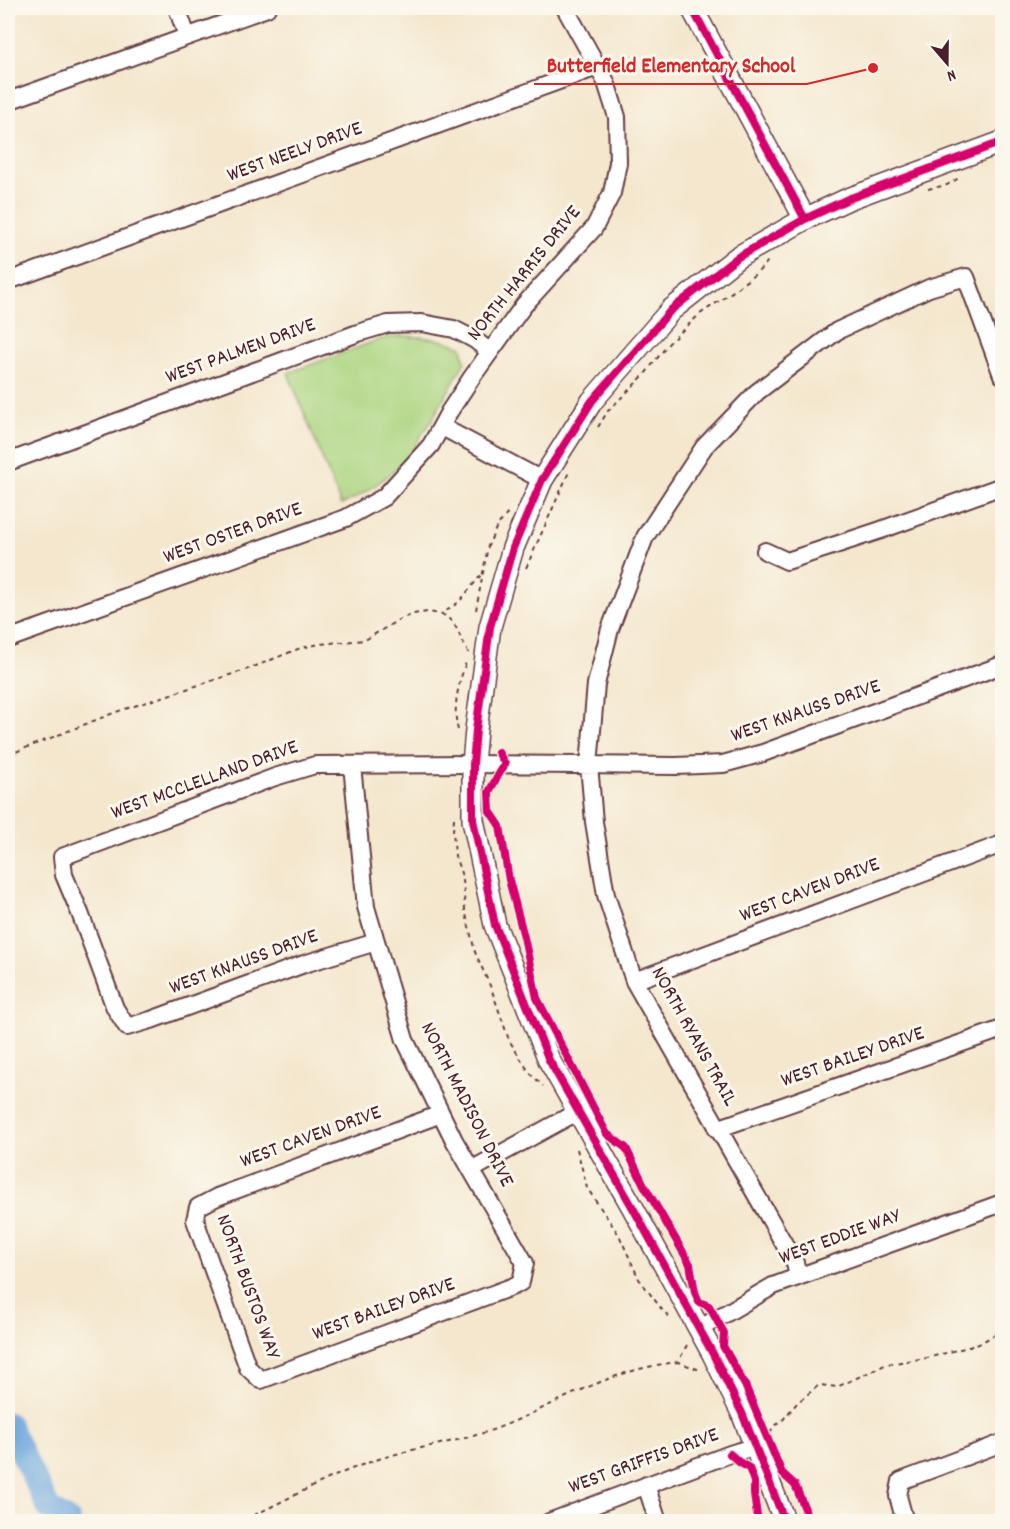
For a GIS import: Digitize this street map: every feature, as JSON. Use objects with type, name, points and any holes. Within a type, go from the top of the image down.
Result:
[{"type":"street","points":[[177,8],[187,36]]},
{"type":"street","points":[[8,101],[267,8]]},
{"type":"street","name":"NORTH HARRIS DRIVE","points":[[442,427],[448,412],[524,305],[594,228],[612,193],[618,162],[617,117],[606,82],[565,8]]},
{"type":"street","points":[[692,8],[805,219]]},
{"type":"street","name":"WEST NEELY DRIVE","points":[[8,281],[597,67]]},
{"type":"street","points":[[785,1521],[766,1432],[713,1354],[693,1337],[633,1208],[549,1060],[495,925],[473,820],[473,764],[490,627],[513,548],[542,480],[592,401],[671,310],[738,257],[805,219],[848,199],[1002,142]]},
{"type":"street","points":[[589,765],[596,684],[610,629],[645,537],[704,447],[757,392],[837,331],[929,288],[966,277],[1002,375]]},
{"type":"street","name":"WEST PALMEN DRIVE","points":[[8,462],[388,324],[422,323],[454,329],[475,340],[490,352]]},
{"type":"street","points":[[442,427],[542,480]]},
{"type":"street","name":"WEST OSTER DRIVE","points":[[8,639],[346,518],[384,497],[431,445],[442,427]]},
{"type":"street","points":[[765,551],[787,561],[1002,486]]},
{"type":"street","name":"WEST KNAUSS DRIVE","points":[[473,764],[676,766],[723,764],[762,753],[1002,665]]},
{"type":"street","name":"WEST MCCLELLAND DRIVE","points":[[127,1027],[115,1008],[64,875],[62,857],[275,777],[315,765],[473,764]]},
{"type":"street","name":"NORTH MADISON DRIVE","points":[[352,765],[366,907],[405,1040],[471,1170],[525,1263],[521,1282]]},
{"type":"street","name":"NORTH RYANS TRAIL","points":[[589,765],[594,822],[606,895],[634,981],[795,1263],[798,1277]]},
{"type":"street","name":"WEST CAVEN DRIVE","points":[[634,981],[1002,844]]},
{"type":"street","name":"WEST KNAUSS DRIVE","points":[[127,1027],[304,964],[376,942]]},
{"type":"street","name":"WEST BAILEY DRIVE","points":[[717,1129],[1002,1029]]},
{"type":"street","points":[[471,1170],[577,1112]]},
{"type":"street","name":"WEST CAVEN DRIVE","points":[[198,1207],[248,1185],[441,1114]]},
{"type":"street","name":"WEST EDDIE WAY","points":[[693,1337],[773,1286],[1002,1203]]},
{"type":"street","name":"NORTH BUSTOS WAY","points":[[198,1207],[195,1220],[248,1368],[261,1380]]},
{"type":"street","name":"WEST BAILEY DRIVE","points":[[261,1380],[521,1282]]},
{"type":"street","name":"WEST GRIFFIS DRIVE","points":[[549,1521],[646,1485],[766,1432]]},
{"type":"street","points":[[905,1521],[898,1496],[901,1481],[1002,1443]]},
{"type":"street","points":[[646,1485],[658,1521]]},
{"type":"path","points":[[927,189],[947,185],[964,174]]},
{"type":"path","points":[[597,429],[608,411],[645,374],[669,344],[700,314],[758,272],[773,255]]},
{"type":"path","points":[[525,571],[573,463]]},
{"type":"path","points":[[442,614],[459,602],[483,573]]},
{"type":"path","points":[[8,755],[116,712],[251,668],[298,649],[319,644],[365,640],[399,619],[413,614],[428,612],[442,614],[450,619],[469,654]]},
{"type":"path","points":[[455,815],[453,831],[455,856],[463,879],[465,910],[475,952],[491,988],[509,1040],[529,1072],[543,1087]]},
{"type":"path","points":[[577,1149],[587,1188],[619,1235],[639,1280],[670,1317]]},
{"type":"path","points":[[766,1432],[782,1422],[797,1403],[819,1385],[837,1387],[887,1364],[927,1358],[979,1344],[1002,1330]]},
{"type":"path","points":[[678,1362],[693,1337]]},
{"type":"path","points":[[237,1521],[354,1468],[500,1427],[613,1376],[678,1362],[700,1370]]},
{"type":"green space","points":[[402,336],[455,344],[462,347],[465,362],[412,452],[380,482],[341,505],[288,373],[381,339]]},
{"type":"waterway","points":[[8,1424],[49,1509],[69,1522]]},
{"type":"cycle path","points":[[692,8],[805,219]]},
{"type":"cycle path","points":[[785,1522],[742,1413],[713,1354],[549,1060],[495,925],[473,820],[473,764],[490,627],[513,548],[542,480],[592,401],[671,310],[738,257],[805,219],[848,199],[1002,142]]},
{"type":"cycle path","points":[[498,752],[505,764],[489,792],[490,811],[500,826],[509,880],[537,998],[607,1134],[626,1148],[644,1185],[690,1264],[699,1302],[709,1306],[724,1333],[723,1346],[745,1385],[782,1473],[795,1485],[808,1522]]},
{"type":"cycle path","points":[[730,1454],[749,1468],[754,1482],[758,1522]]},
{"type":"place","name":"Butterfield Elementary School","points":[[873,68]]}]
